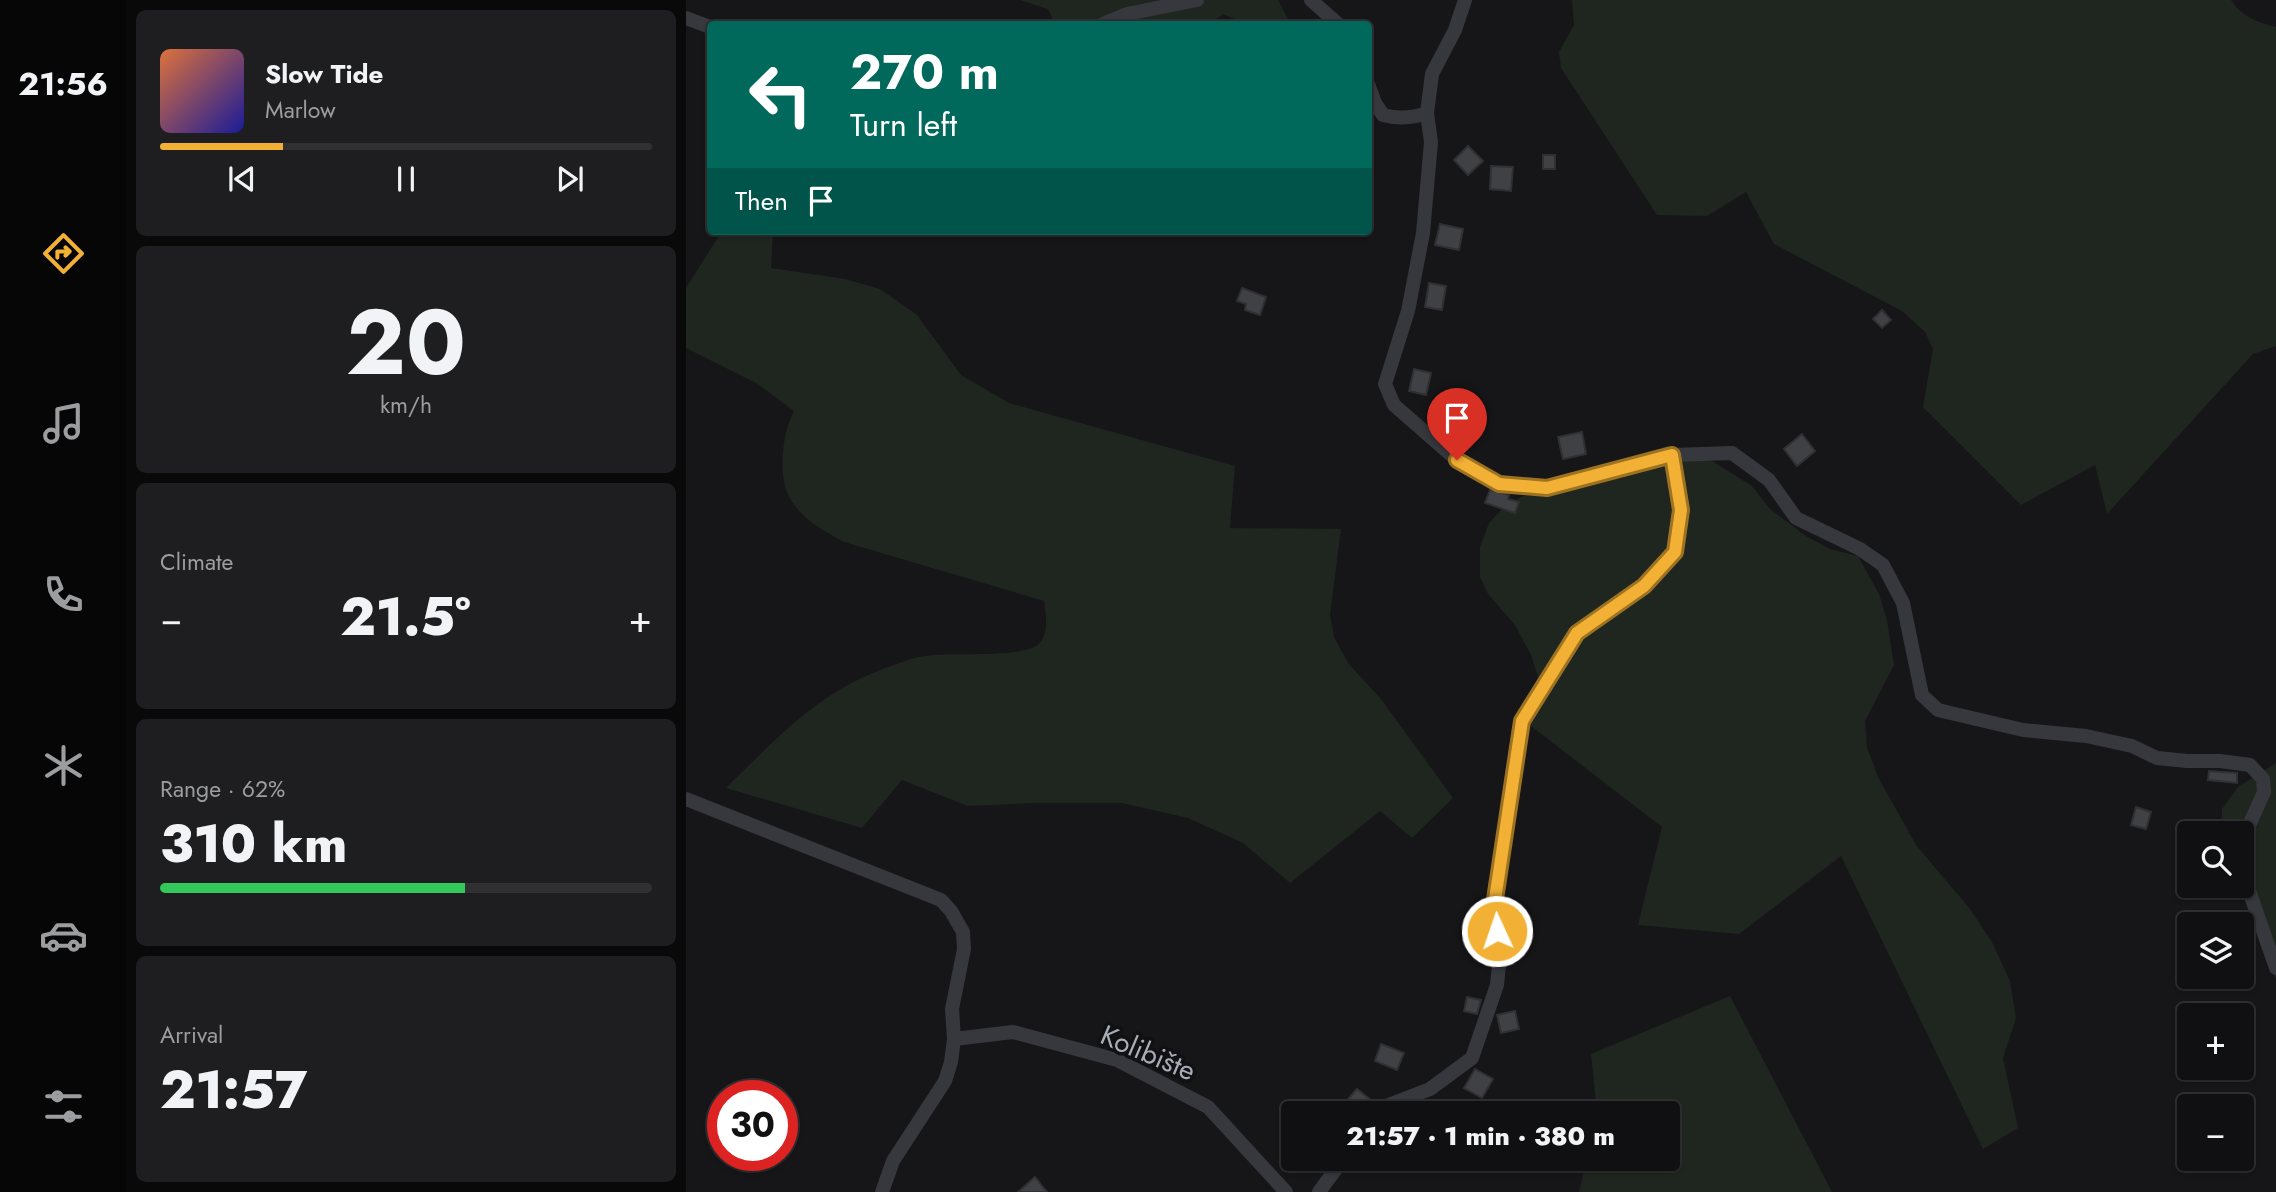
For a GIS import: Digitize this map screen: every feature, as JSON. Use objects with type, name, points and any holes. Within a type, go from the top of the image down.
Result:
[{"type":"street","points":[[1110,21],[1128,14],[1197,0]]},
{"type":"street","points":[[1311,0],[1335,21]]},
{"type":"street","points":[[1465,0],[1459,20],[1432,74],[1427,113],[1431,142],[1423,233],[1408,310],[1385,384],[1394,405],[1457,460],[1499,484],[1547,488],[1672,455],[1732,453],[1769,480],[1796,518],[1860,550],[1883,565],[1903,603],[1922,695],[1938,710],[2023,730],[2085,736],[2132,746],[2157,758],[2250,765],[2263,779],[2263,792],[2246,832],[2242,862],[2246,882],[2276,968]]},
{"type":"street","points":[[686,18],[707,26]]},
{"type":"street","points":[[1372,95],[1383,115],[1415,117],[1427,113]]},
{"type":"street","points":[[1399,1101],[1430,1089],[1472,1058],[1497,985],[1500,955],[1494,906],[1522,721],[1577,633],[1644,586],[1675,552],[1681,510],[1672,455]]},
{"type":"street","points":[[686,799],[941,900],[963,932],[964,949],[952,1009],[954,1039],[951,1062],[944,1081],[893,1161],[882,1192]]},
{"type":"street","name":"Kolibište","points":[[954,1039],[1013,1032],[1117,1060],[1208,1107],[1286,1192]]},
{"type":"street","points":[[1319,1192],[1334,1171]]},
{"type":"shaded area","points":[[1020,0],[1278,0],[1288,19],[1238,21],[1223,14],[1214,21],[1054,21],[1048,9]]},
{"type":"shaded area","points":[[1572,0],[2231,0],[2250,18],[2276,27],[2276,346],[2253,354],[2107,514],[2095,465],[2021,505],[1923,407],[1933,349],[1925,332],[1902,311],[1774,244],[1746,192],[1707,216],[1657,215],[1561,68],[1559,52],[1574,25]]},
{"type":"shaded area","points":[[719,235],[773,235],[771,268],[845,279],[880,289],[917,315],[961,375],[1009,403],[1235,466],[1230,528],[1341,529],[1330,615],[1334,637],[1348,663],[1381,699],[1453,798],[1412,838],[1380,811],[1290,883],[1243,843],[1188,818],[1122,803],[968,806],[902,780],[862,828],[726,788],[800,718],[840,689],[863,677],[919,657],[1026,650],[1040,642],[1046,619],[1044,601],[844,542],[806,518],[790,498],[783,471],[785,437],[794,411],[758,384],[686,348],[686,288]]},
{"type":"shaded area","points":[[1668,446],[1696,451],[1752,486],[1770,509],[1806,536],[1830,549],[1858,556],[1879,594],[1887,620],[1894,665],[1865,721],[1867,747],[1878,777],[1916,845],[1970,909],[1992,942],[2010,981],[2016,1018],[2003,1058],[2018,1128],[1983,1149],[1841,856],[1739,934],[1638,925],[1662,827],[1527,723],[1538,677],[1531,655],[1515,625],[1488,594],[1480,577],[1480,547],[1489,523],[1505,506],[1556,478]]},
{"type":"shaded area","points":[[2276,763],[2276,979],[2254,920],[2254,912],[2251,912],[2246,898],[2254,898],[2254,821],[2222,821],[2222,809],[2238,787]]},
{"type":"shaded area","points":[[1730,996],[1832,1192],[1579,1192],[1584,1171],[1680,1171],[1680,1101],[1596,1101],[1591,1054]]},
{"type":"building","points":[[1468,146],[1483,161],[1468,175],[1454,160]]},
{"type":"building","points":[[1543,155],[1555,155],[1555,169],[1543,169]]},
{"type":"building","points":[[1491,166],[1513,167],[1511,191],[1490,189]]},
{"type":"building","points":[[1440,224],[1463,229],[1459,250],[1435,245]]},
{"type":"building","points":[[1429,283],[1446,286],[1442,310],[1425,307]]},
{"type":"building","points":[[1242,288],[1266,297],[1260,315],[1245,310],[1246,304],[1237,301]]},
{"type":"building","points":[[1882,310],[1891,320],[1882,328],[1873,319]]},
{"type":"building","points":[[1414,369],[1431,373],[1426,395],[1409,391]]},
{"type":"building","points":[[1582,432],[1586,454],[1563,459],[1558,437]]},
{"type":"building","points":[[1802,434],[1815,451],[1797,466],[1784,449]]},
{"type":"building","points":[[1490,490],[1509,495],[1508,499],[1519,502],[1515,513],[1485,503]]},
{"type":"building","points":[[2209,771],[2237,773],[2237,783],[2208,780]]},
{"type":"building","points":[[2136,807],[2151,812],[2146,829],[2131,825]]},
{"type":"building","points":[[1467,997],[1481,1000],[1477,1014],[1464,1011]]},
{"type":"building","points":[[1515,1011],[1519,1029],[1501,1033],[1497,1015]]},
{"type":"building","points":[[1381,1044],[1404,1053],[1397,1070],[1375,1061]]},
{"type":"building","points":[[1475,1069],[1493,1079],[1482,1098],[1464,1088]]},
{"type":"building","points":[[1357,1089],[1372,1101],[1346,1101]]},
{"type":"building","points":[[1035,1177],[1047,1192],[1018,1192]]},
{"type":"route","points":[[1457,460],[1499,484],[1547,488],[1672,455],[1681,510],[1675,552],[1644,586],[1577,633],[1522,721],[1494,906],[1497,931]]}]
